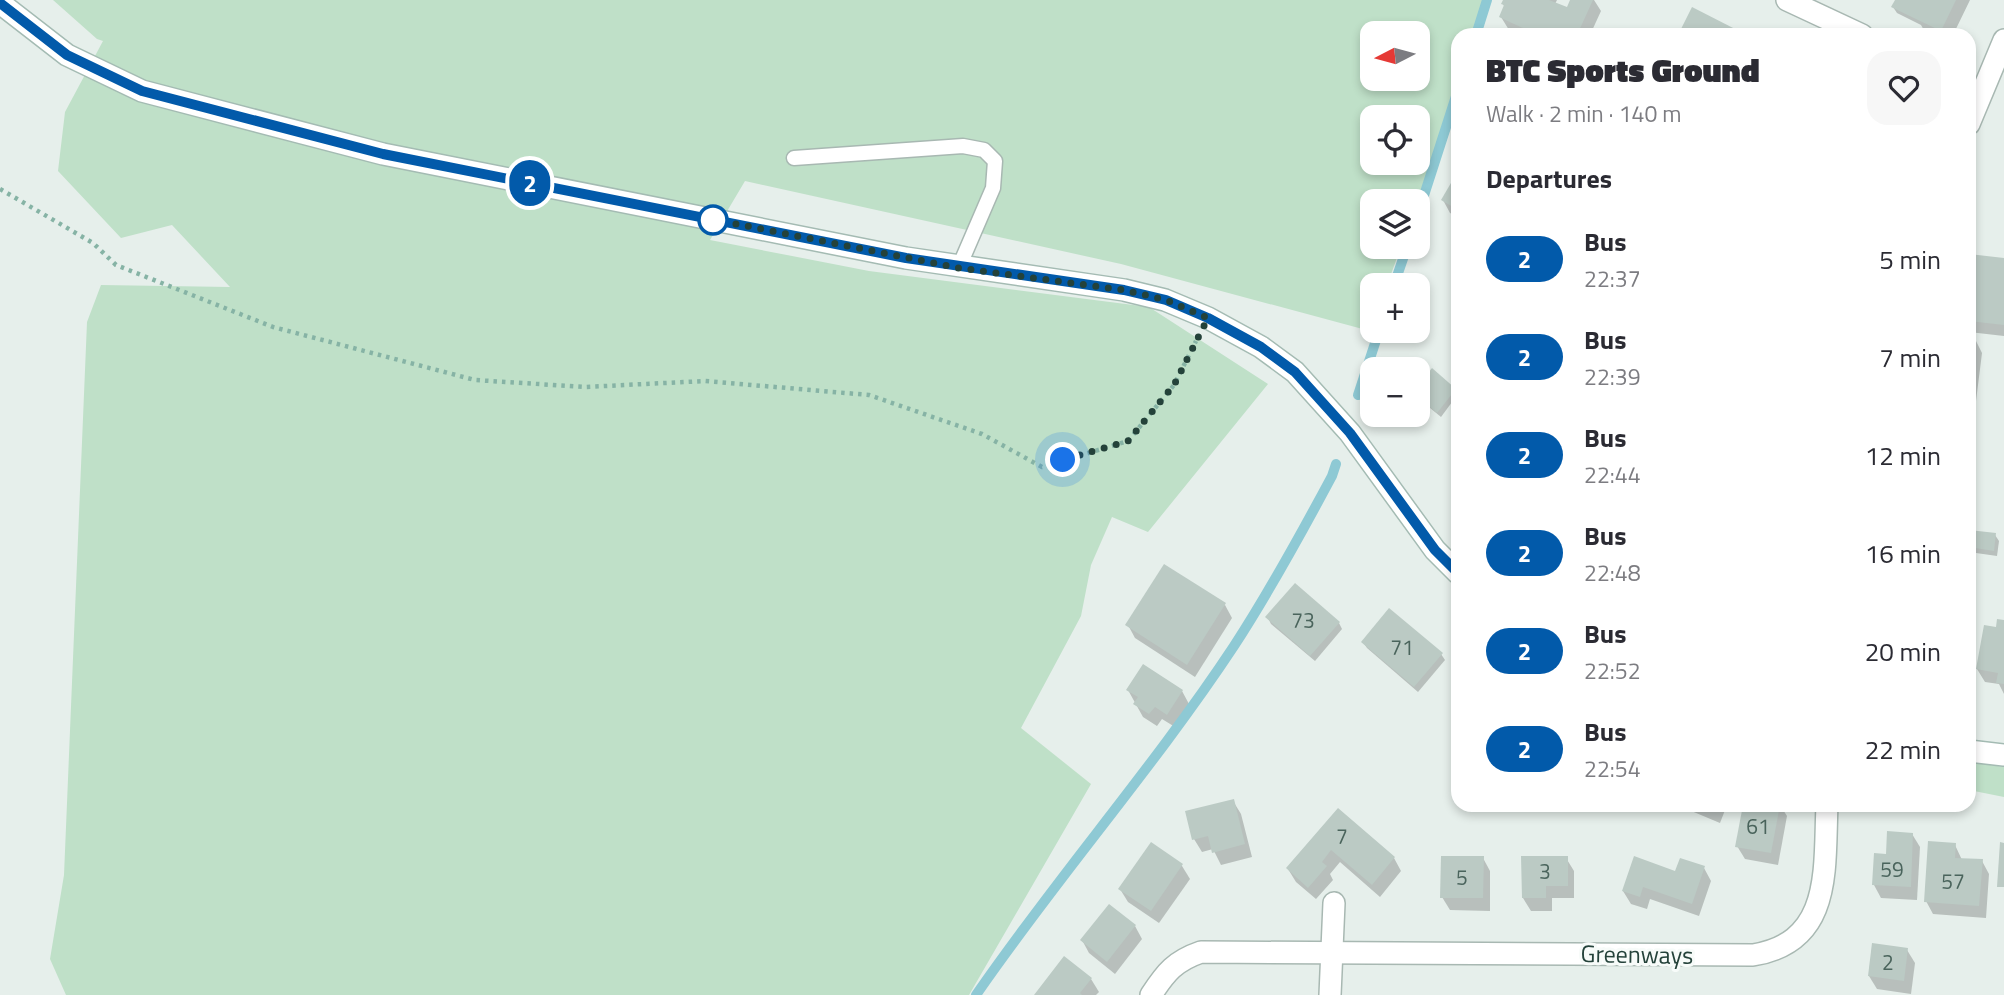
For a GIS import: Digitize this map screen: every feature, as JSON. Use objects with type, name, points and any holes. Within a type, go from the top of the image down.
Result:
[{"type":"street","points":[[1787,0],[1847,28]]},
{"type":"street","points":[[0,3],[67,55],[142,91],[383,154],[959,268],[1124,290],[1166,300],[1208,318],[1261,347],[1295,372],[1350,433],[1435,550],[1451,566]]},
{"type":"street","points":[[1976,88],[2004,40]]},
{"type":"street","points":[[1976,752],[2004,755]]},
{"type":"street","name":"Greenways","points":[[1151,995],[1167,972],[1183,958],[1201,951],[1739,955],[1771,952],[1792,942],[1806,928],[1816,910],[1823,883],[1827,812]]},
{"type":"street","points":[[1330,995],[1334,903]]},
{"type":"lane","points":[[794,158],[963,146],[984,150],[995,161],[993,188],[959,268]]},
{"type":"path","points":[[0,189],[93,243],[116,265],[286,330],[475,380],[585,387],[705,381],[869,396],[982,434],[1042,467],[1128,441],[1174,385],[1208,318]]},
{"type":"green space","points":[[53,0],[1491,0],[1481,28],[1451,28],[1451,110],[1430,168],[1430,105],[1360,105],[1360,175],[1427,175],[1422,189],[1360,189],[1360,259],[1397,259],[1391,273],[1360,273],[1360,328],[1121,264],[745,181],[710,240],[869,271],[1149,307],[1268,384],[1148,532],[1112,517],[1091,565],[1081,616],[1021,728],[1091,784],[969,995],[66,995],[50,959],[64,875],[87,322],[101,285],[230,287],[172,225],[121,238],[58,171],[65,112],[103,41],[97,39]]},
{"type":"green space","points":[[1976,763],[2004,767],[2004,797],[1976,791]]},
{"type":"building","points":[[1503,0],[1549,0],[1567,7],[1570,0],[1593,0],[1580,28],[1523,28],[1499,17],[1504,5],[1501,4]]},
{"type":"building","points":[[1895,0],[1956,0],[1942,28],[1935,28],[1891,7]]},
{"type":"building","points":[[1692,7],[1733,28],[1682,28]]},
{"type":"building","points":[[1451,183],[1451,206],[1441,200]]},
{"type":"building","points":[[1976,255],[2004,258],[2004,325],[1976,322]]},
{"type":"building","points":[[1432,368],[1451,385],[1451,395],[1437,413],[1430,407]]},
{"type":"building","points":[[1976,531],[1996,533],[1994,551],[1976,548]]},
{"type":"building","points":[[1164,564],[1226,603],[1187,665],[1125,625]]},
{"type":"building","points":[[1295,583],[1340,622],[1310,656],[1265,617]]},
{"type":"building","points":[[1389,608],[1443,653],[1414,687],[1361,642]]},
{"type":"building","points":[[1997,619],[2004,620],[2004,684],[1996,683],[1998,673],[1976,669],[1984,625],[1996,627]]},
{"type":"building","points":[[1143,664],[1183,690],[1167,715],[1155,707],[1149,714],[1133,704],[1138,697],[1126,690]]},
{"type":"building","points":[[1234,799],[1245,844],[1212,853],[1208,836],[1192,840],[1185,811]]},
{"type":"building","points":[[1338,808],[1395,857],[1372,885],[1331,850],[1322,862],[1327,866],[1308,888],[1286,868]]},
{"type":"building","points":[[1742,812],[1779,812],[1771,853],[1735,847]]},
{"type":"building","points":[[1887,831],[1913,833],[1911,887],[1872,885],[1874,853],[1886,854]]},
{"type":"building","points":[[1928,841],[1956,843],[1955,858],[1983,859],[1979,906],[1924,902]]},
{"type":"building","points":[[1151,842],[1183,864],[1151,911],[1118,889]]},
{"type":"building","points":[[2000,842],[2004,843],[2004,887],[1997,887]]},
{"type":"building","points":[[1441,856],[1484,856],[1483,898],[1440,898]]},
{"type":"building","points":[[1521,856],[1568,856],[1568,886],[1546,886],[1546,898],[1522,898]]},
{"type":"building","points":[[1634,856],[1675,871],[1680,858],[1705,866],[1692,904],[1643,887],[1640,897],[1622,891]]},
{"type":"building","points":[[1109,904],[1136,925],[1107,962],[1080,940]]},
{"type":"building","points":[[1872,943],[1908,948],[1904,981],[1868,976]]},
{"type":"building","points":[[1064,956],[1092,978],[1080,993],[1082,995],[1034,995]]},
{"type":"waterway","points":[[1478,28],[1487,0]]},
{"type":"waterway","points":[[1426,189],[1451,112]]},
{"type":"waterway","points":[[1398,273],[1403,259]]},
{"type":"waterway","points":[[1358,395],[1375,343]]},
{"type":"waterway","points":[[976,995],[1171,735],[1234,646],[1297,541],[1336,464]]},
{"type":"bus line","name":"2","points":[[0,3],[67,55],[142,91],[383,154],[959,268],[1124,290],[1166,300],[1208,318],[1261,347],[1295,372],[1350,433],[1435,550],[1451,566]]},
{"type":"route","points":[[713,220],[706,218],[959,268],[1124,290],[1166,300],[1208,318],[1174,385],[1128,441],[1063,460]]}]
